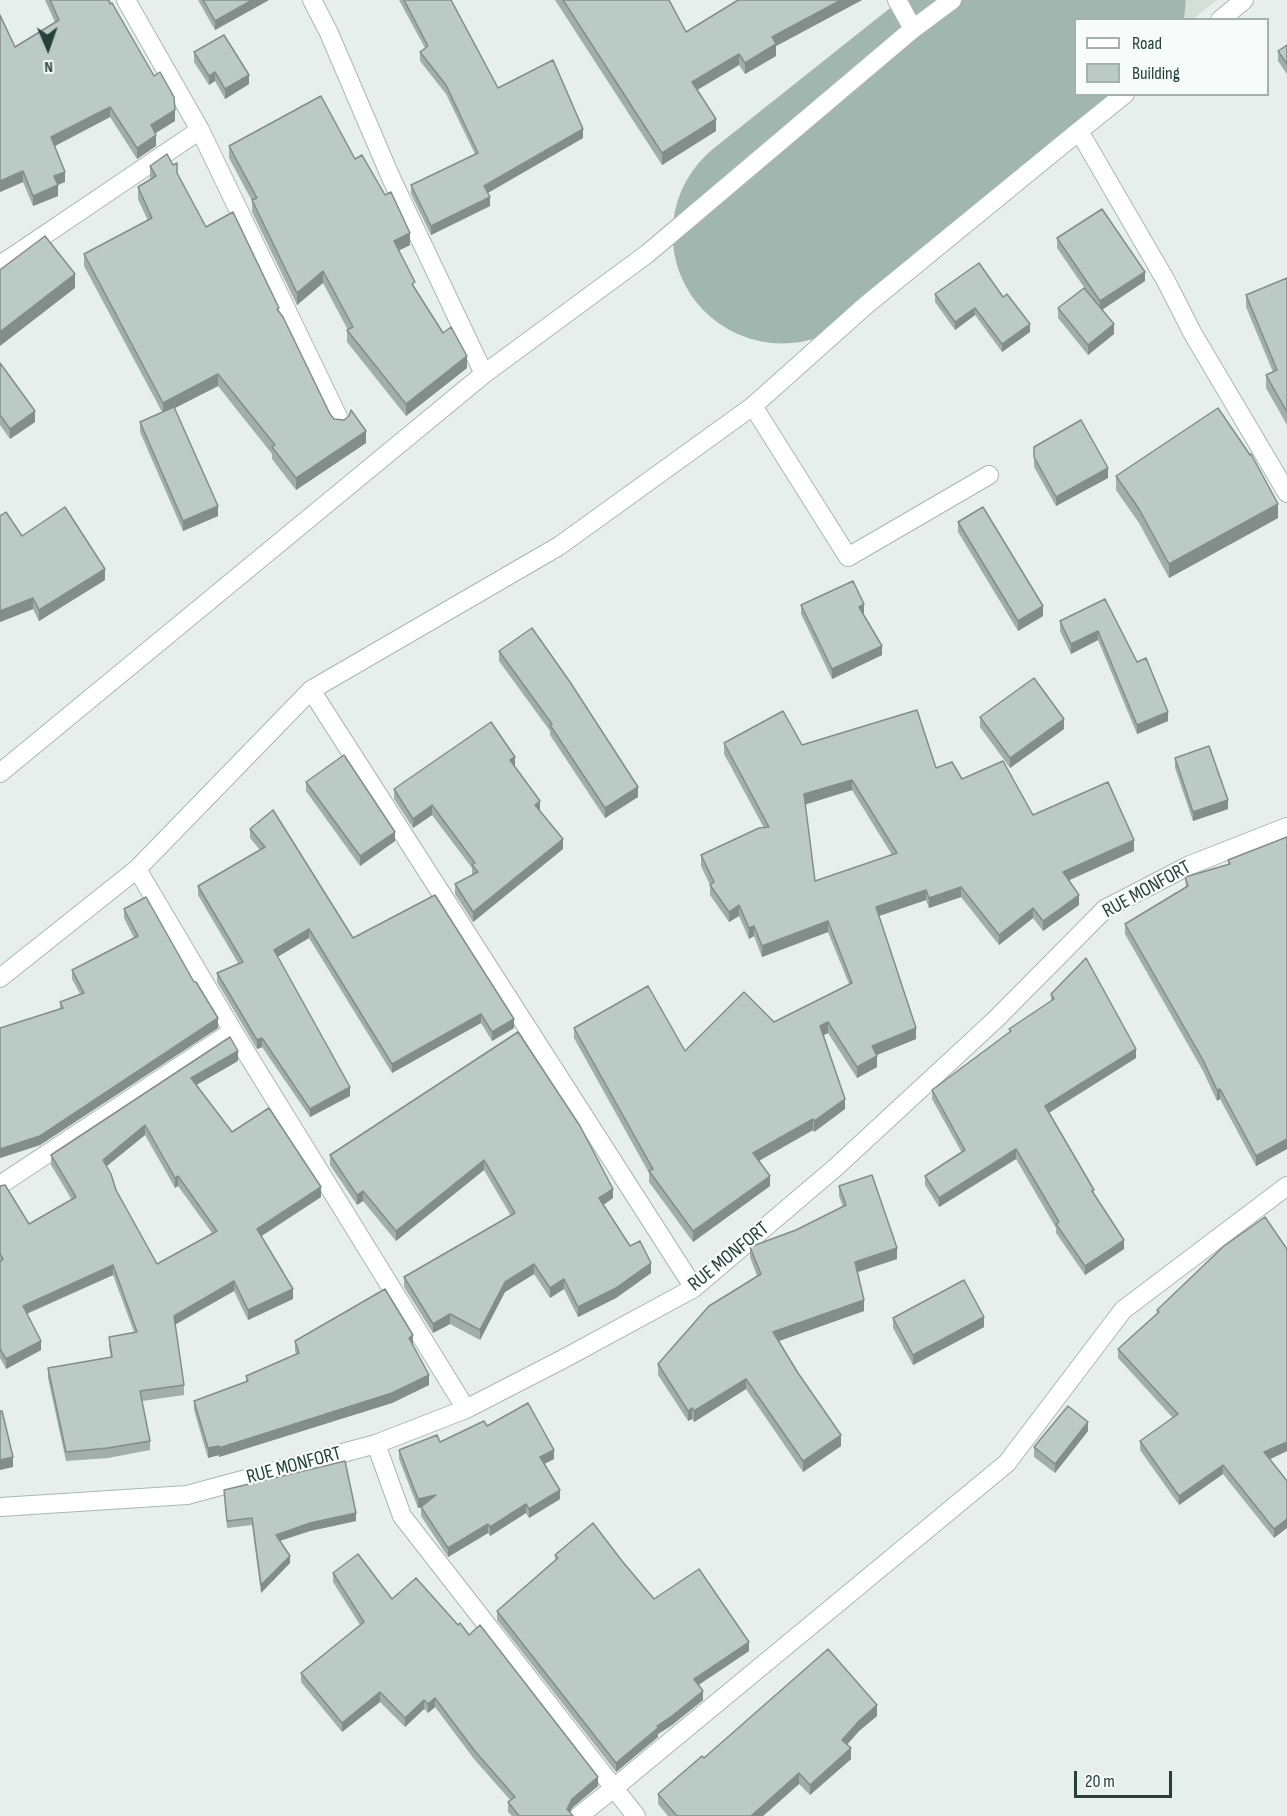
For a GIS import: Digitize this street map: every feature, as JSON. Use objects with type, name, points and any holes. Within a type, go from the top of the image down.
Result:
[{"type":"street","points":[[126,0],[201,130],[340,421]]},
{"type":"street","points":[[312,0],[329,33],[392,180],[484,374]]},
{"type":"street","points":[[897,0],[913,29]]},
{"type":"street","points":[[0,773],[484,374],[647,254],[913,29],[952,0]]},
{"type":"street","points":[[1222,18],[1244,0]]},
{"type":"street","points":[[0,978],[137,869],[311,690],[559,546],[753,406],[865,306],[1123,96]]},
{"type":"street","points":[[0,265],[201,130]]},
{"type":"street","points":[[1079,131],[1166,281],[1192,334],[1287,492]]},
{"type":"street","points":[[753,406],[848,557],[989,475]]},
{"type":"street","points":[[311,690],[694,1288]]},
{"type":"street","name":"RUE MONFORT","points":[[0,1507],[187,1495],[376,1444],[466,1409],[694,1288],[852,1151],[995,1020],[1105,909],[1190,864],[1287,827]]},
{"type":"street","points":[[137,869],[466,1409]]},
{"type":"street","points":[[0,1185],[234,1031]]},
{"type":"street","points":[[579,1816],[1007,1463],[1124,1310],[1287,1186]]},
{"type":"street","points":[[376,1444],[402,1516],[636,1816]]},
{"type":"shaded area","points":[[920,0],[1217,0],[1194,18],[1074,18],[1074,96],[1098,96],[811,317],[715,164]]},
{"type":"building","points":[[50,0],[109,0],[154,76],[160,72],[174,97],[175,110],[151,125],[156,135],[137,148],[110,107],[51,137],[65,172],[54,176],[58,185],[33,196],[23,171],[0,181],[0,15],[15,47],[59,20]]},
{"type":"building","points":[[203,0],[252,0],[215,21]]},
{"type":"building","points":[[404,0],[451,0],[498,88],[553,60],[583,129],[484,186],[490,197],[431,226],[411,185],[478,153],[446,85],[420,52],[428,46]]},
{"type":"building","points":[[563,0],[669,0],[686,32],[738,0],[841,0],[772,37],[776,44],[745,63],[739,54],[692,82],[716,119],[662,153]]},
{"type":"building","points":[[224,35],[249,75],[225,89],[215,72],[209,76],[194,52]]},
{"type":"building","points":[[1287,45],[1287,64],[1278,51]]},
{"type":"building","points":[[321,96],[355,159],[362,155],[385,195],[391,192],[410,233],[394,241],[415,282],[412,284],[443,333],[451,327],[467,356],[406,404],[347,330],[353,327],[323,271],[297,293],[252,200],[257,198],[229,146]]},
{"type":"building","points":[[167,154],[173,165],[177,163],[177,173],[206,227],[233,212],[279,308],[277,309],[330,414],[334,419],[344,420],[349,416],[351,410],[366,431],[296,478],[272,447],[275,445],[218,374],[163,403],[84,254],[152,218],[138,187],[156,176],[150,166]]},
{"type":"building","points":[[1102,209],[1145,272],[1100,301],[1057,238]]},
{"type":"building","points":[[45,236],[75,274],[0,332],[0,270]]},
{"type":"building","points":[[979,263],[1003,297],[1007,294],[1030,324],[1002,344],[975,308],[955,322],[935,294]]},
{"type":"building","points":[[1287,278],[1287,412],[1266,375],[1277,370],[1246,295]]},
{"type":"building","points":[[1084,288],[1114,324],[1088,345],[1058,308]]},
{"type":"building","points":[[0,363],[35,411],[10,429],[0,415]]},
{"type":"building","points":[[174,407],[218,506],[183,521],[140,422]]},
{"type":"building","points":[[1218,408],[1251,454],[1278,504],[1169,564],[1139,509],[1116,476]]},
{"type":"building","points":[[1081,420],[1108,468],[1056,497],[1034,457],[1034,447]]},
{"type":"building","points":[[65,507],[105,569],[39,610],[33,598],[0,611],[0,516],[6,512],[22,536]]},
{"type":"building","points":[[983,507],[1043,606],[1018,621],[958,522]]},
{"type":"building","points":[[853,581],[864,604],[859,607],[882,646],[832,669],[801,605]]},
{"type":"building","points":[[1105,599],[1137,662],[1146,658],[1168,712],[1137,725],[1098,631],[1071,644],[1060,621]]},
{"type":"building","points":[[532,628],[638,787],[605,808],[550,725],[552,724],[499,651]]},
{"type":"building","points":[[1034,678],[1064,719],[1010,758],[980,717]]},
{"type":"building","points":[[917,710],[936,768],[952,762],[962,779],[1003,761],[1033,815],[1108,782],[1134,840],[1063,872],[1079,895],[1043,921],[1033,908],[999,935],[961,887],[929,898],[926,890],[876,907],[916,1028],[872,1046],[877,1056],[857,1067],[828,1022],[820,1026],[845,1099],[814,1121],[813,1119],[753,1153],[770,1176],[693,1231],[649,1171],[653,1169],[574,1028],[648,986],[685,1051],[744,992],[774,1022],[852,983],[828,921],[762,946],[754,926],[749,928],[739,905],[729,912],[710,885],[714,882],[701,855],[759,828],[769,827],[724,743],[783,711],[802,745]],"holes":[[[852,780],[897,853],[815,881],[804,794]]]},
{"type":"building","points":[[491,722],[515,757],[510,760],[540,801],[535,805],[563,839],[473,912],[455,884],[478,872],[472,865],[475,863],[432,805],[413,819],[394,789]]},
{"type":"building","points":[[1209,746],[1228,800],[1193,812],[1175,758]]},
{"type":"building","points":[[344,755],[395,832],[360,856],[306,782]]},
{"type":"building","points":[[273,810],[353,938],[435,895],[514,1019],[492,1032],[481,1014],[392,1064],[309,929],[274,950],[350,1087],[310,1109],[262,1038],[257,1040],[217,973],[243,962],[198,886],[265,847],[250,829]]},
{"type":"building","points":[[1287,837],[1287,1139],[1256,1156],[1125,924],[1188,886],[1185,877],[1230,864],[1228,860]]},
{"type":"building","points":[[146,897],[194,982],[218,1018],[40,1136],[0,1149],[0,1028],[63,1008],[60,1002],[84,993],[72,970],[138,936],[124,909]]},
{"type":"building","points":[[1086,958],[1136,1049],[1045,1106],[1094,1190],[1092,1191],[1124,1240],[1085,1266],[1056,1224],[1059,1222],[1016,1149],[939,1198],[925,1176],[965,1150],[932,1090],[1011,1031],[1009,1029],[1054,999],[1051,994]]},
{"type":"building","points":[[518,1032],[580,1126],[613,1189],[599,1198],[630,1246],[640,1241],[651,1263],[616,1288],[578,1307],[564,1279],[550,1288],[534,1264],[505,1282],[480,1330],[450,1314],[433,1324],[404,1277],[515,1213],[484,1160],[396,1231],[363,1191],[357,1195],[330,1155]]},
{"type":"building","points":[[230,1037],[238,1051],[191,1078],[232,1132],[269,1108],[321,1187],[257,1229],[293,1289],[248,1310],[234,1281],[174,1316],[184,1385],[140,1391],[150,1441],[66,1452],[48,1368],[112,1357],[109,1337],[137,1332],[113,1265],[23,1306],[41,1341],[6,1359],[0,1349],[0,1262],[3,1259],[0,1254],[0,1186],[5,1185],[29,1224],[76,1197],[51,1155]],"holes":[[[145,1125],[175,1178],[178,1176],[217,1231],[157,1264],[116,1190],[103,1160]]]},
{"type":"building","points":[[872,1175],[897,1248],[855,1262],[864,1300],[773,1332],[841,1435],[803,1461],[746,1379],[694,1411],[692,1408],[688,1411],[658,1364],[709,1306],[761,1274],[750,1247],[796,1230],[846,1205],[839,1186]]},
{"type":"building","points":[[1265,1217],[1287,1249],[1287,1442],[1264,1452],[1287,1481],[1287,1519],[1274,1529],[1223,1465],[1179,1496],[1140,1441],[1178,1414],[1118,1349],[1159,1312],[1157,1310],[1224,1246]]},
{"type":"building","points":[[964,1280],[984,1317],[913,1355],[893,1318]]},
{"type":"building","points":[[385,1289],[413,1335],[409,1338],[429,1375],[392,1393],[219,1448],[219,1446],[208,1448],[194,1401],[248,1381],[246,1376],[299,1353],[295,1341]]},
{"type":"building","points":[[528,1403],[554,1450],[540,1457],[560,1490],[529,1509],[526,1504],[490,1527],[488,1524],[448,1548],[421,1507],[436,1495],[418,1499],[399,1450],[437,1435],[440,1442],[484,1421],[487,1426]]},
{"type":"building","points":[[1068,1406],[1088,1422],[1055,1464],[1034,1447]]},
{"type":"building","points":[[0,1411],[2,1411],[13,1457],[0,1460]]},
{"type":"building","points":[[345,1461],[356,1513],[310,1523],[276,1535],[290,1556],[261,1585],[252,1518],[227,1521],[224,1490]]},
{"type":"building","points":[[593,1523],[654,1599],[699,1569],[749,1642],[694,1679],[703,1691],[657,1726],[658,1728],[616,1763],[497,1611],[558,1558],[555,1555]]},
{"type":"building","points":[[358,1554],[392,1599],[416,1578],[469,1635],[480,1625],[598,1777],[572,1799],[567,1809],[573,1816],[519,1816],[508,1802],[515,1797],[474,1750],[435,1698],[428,1704],[424,1700],[405,1718],[380,1692],[342,1723],[301,1673],[364,1622],[333,1573]]},
{"type":"building","points":[[828,1649],[877,1705],[842,1740],[851,1748],[810,1785],[799,1773],[751,1816],[677,1816],[658,1794],[702,1756],[704,1758]]},
{"type":"runway","points":[[782,234],[1076,0]]}]
